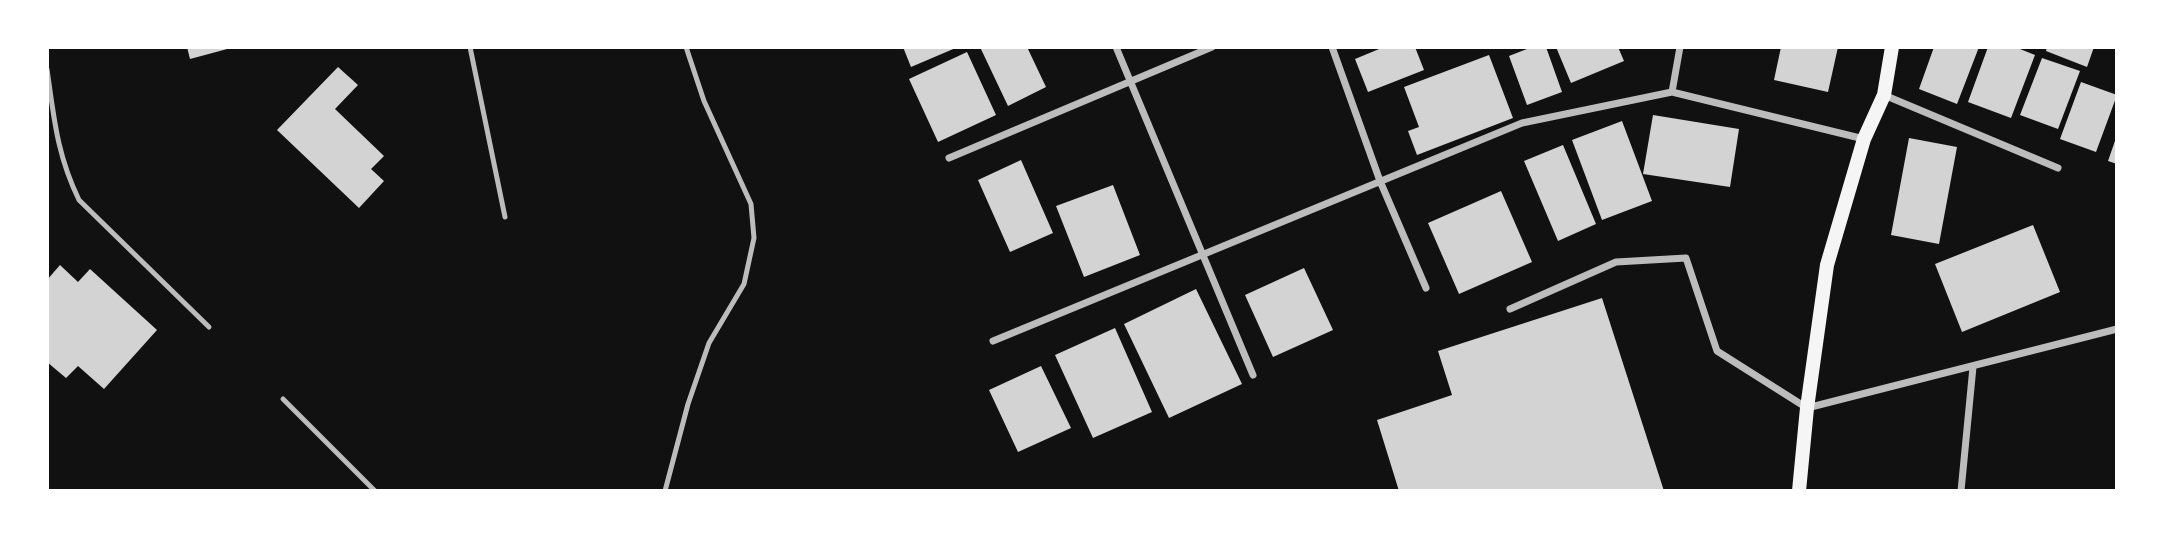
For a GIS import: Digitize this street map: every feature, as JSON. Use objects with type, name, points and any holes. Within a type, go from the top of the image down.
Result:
[{"type":"main road","points":[[1799,491],[1807,408],[1827,265],[1864,139],[1884,95],[1892,47]]},
{"type":"street","points":[[1116,47],[1253,375]]},
{"type":"street","points":[[949,158],[1212,47]]},
{"type":"street","points":[[1332,47],[1380,181],[1426,288]]},
{"type":"street","points":[[1672,92],[1680,47]]},
{"type":"street","points":[[993,341],[1522,123],[1672,92],[1864,139]]},
{"type":"street","points":[[1884,95],[2058,168]]},
{"type":"street","points":[[1510,309],[1616,262],[1686,258],[1717,351],[1807,408],[2117,329]]},
{"type":"street","points":[[1961,491],[1973,367]]},
{"type":"lane","points":[[470,47],[505,217]]},
{"type":"lane","points":[[664,491],[688,404],[709,343],[744,284],[754,238],[751,204],[704,101],[687,47]]},
{"type":"lane","points":[[47,69],[59,152],[66,175],[79,200],[209,327]]},
{"type":"lane","points":[[283,399],[374,491]]},
{"type":"building","points":[[187,47],[231,47],[231,48],[190,59]]},
{"type":"building","points":[[903,47],[958,47],[911,67]]},
{"type":"building","points":[[980,47],[1027,47],[1046,87],[1008,106]]},
{"type":"building","points":[[1384,47],[1415,47],[1424,70],[1368,92],[1355,59]]},
{"type":"building","points":[[1532,47],[1546,47],[1562,92],[1527,105],[1509,56]]},
{"type":"building","points":[[1556,47],[1618,47],[1624,61],[1571,83]]},
{"type":"building","points":[[1781,47],[1838,47],[1828,92],[1774,80]]},
{"type":"building","points":[[1934,47],[1979,47],[1957,104],[1919,89]]},
{"type":"building","points":[[1988,47],[2015,47],[2035,55],[2011,118],[1968,102]]},
{"type":"building","points":[[2047,47],[2094,47],[2087,67],[2046,51]]},
{"type":"building","points":[[967,52],[996,115],[938,142],[909,79]]},
{"type":"building","points":[[1489,55],[1513,118],[1417,155],[1408,131],[1419,127],[1404,87]]},
{"type":"building","points":[[2042,58],[2080,71],[2058,129],[2020,115]]},
{"type":"building","points":[[338,67],[358,85],[335,109],[384,156],[371,169],[384,181],[359,208],[277,130]]},
{"type":"building","points":[[2081,82],[2117,95],[2096,152],[2060,139]]},
{"type":"building","points":[[1653,115],[1739,129],[1730,187],[1643,174]]},
{"type":"building","points":[[1622,121],[1652,201],[1602,220],[1572,140]]},
{"type":"building","points":[[1909,138],[1957,147],[1939,244],[1891,235]]},
{"type":"building","points":[[2117,138],[2117,164],[2108,161]]},
{"type":"building","points":[[1563,145],[1596,224],[1558,241],[1524,161]]},
{"type":"building","points":[[1021,160],[1053,233],[1010,252],[978,180]]},
{"type":"building","points":[[1113,185],[1140,255],[1084,277],[1056,206]]},
{"type":"building","points":[[1501,191],[1532,262],[1459,294],[1428,223]]},
{"type":"building","points":[[2033,225],[2060,292],[1962,332],[1935,264]]},
{"type":"building","points":[[60,265],[78,282],[90,269],[157,330],[104,389],[78,366],[66,378],[47,362],[47,280]]},
{"type":"building","points":[[1304,268],[1333,330],[1273,357],[1245,295]]},
{"type":"building","points":[[1196,289],[1242,384],[1169,418],[1124,324]]},
{"type":"building","points":[[1602,298],[1664,491],[1399,491],[1377,420],[1452,395],[1438,351]]},
{"type":"building","points":[[1115,328],[1152,412],[1093,438],[1055,355]]},
{"type":"building","points":[[1041,366],[1071,428],[1018,452],[989,390]]}]
